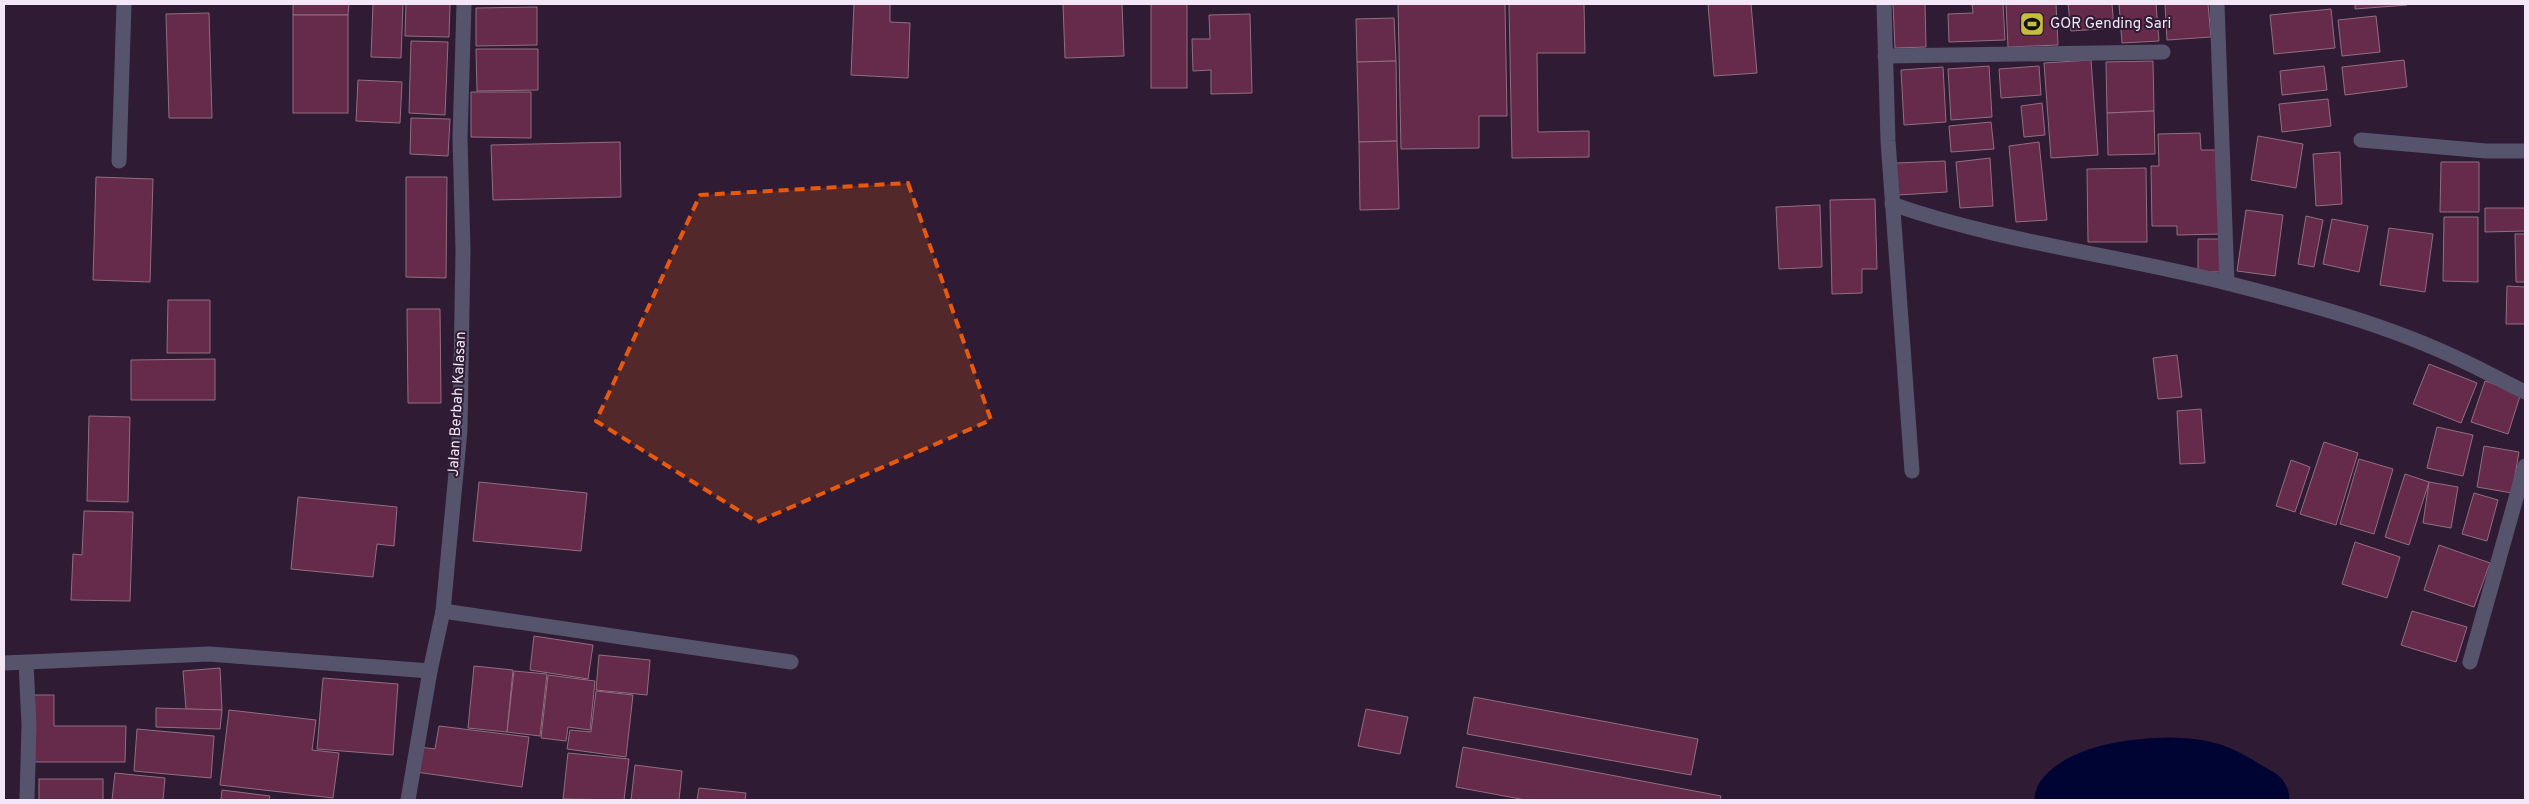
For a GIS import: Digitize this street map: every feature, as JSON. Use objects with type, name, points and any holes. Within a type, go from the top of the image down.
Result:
[{"type":"street","points":[[119,161],[124,4]]},
{"type":"street","name":"Jalan Berbah Kalasan","points":[[408,800],[430,671],[443,611],[460,430],[463,250],[460,138],[464,4]]},
{"type":"street","points":[[1884,4],[1884,56],[1892,204],[1912,471]]},
{"type":"street","points":[[2217,4],[2227,283]]},
{"type":"street","points":[[1884,56],[2163,52]]},
{"type":"street","points":[[2361,140],[2486,151],[2525,151]]},
{"type":"street","points":[[1892,204],[1960,225],[2227,283],[2312,307],[2398,334],[2460,359],[2525,392]]},
{"type":"street","points":[[2470,662],[2525,466]]},
{"type":"street","points":[[443,611],[791,662]]},
{"type":"street","points":[[4,662],[26,663],[162,654],[210,654],[430,671]]},
{"type":"street","points":[[26,663],[29,726],[27,800]]},
{"type":"highlighted area","points":[[908,183],[991,420],[757,522],[596,421],[700,195]]},
{"type":"building","points":[[293,4],[349,4],[348,15],[293,15]]},
{"type":"building","points":[[373,4],[403,4],[401,58],[371,57]]},
{"type":"building","points":[[406,4],[450,4],[449,37],[405,36]]},
{"type":"building","points":[[854,4],[890,4],[890,22],[910,23],[908,78],[851,75]]},
{"type":"building","points":[[1063,4],[1122,4],[1124,56],[1065,58]]},
{"type":"building","points":[[1151,4],[1187,4],[1187,88],[1151,88]]},
{"type":"building","points":[[1398,4],[1505,4],[1507,116],[1479,116],[1479,148],[1401,149]]},
{"type":"building","points":[[1509,4],[1584,4],[1585,53],[1537,53],[1538,132],[1589,131],[1589,157],[1512,158]]},
{"type":"building","points":[[1708,4],[1751,4],[1757,73],[1714,76]]},
{"type":"building","points":[[1893,4],[1925,4],[1926,47],[1895,48]]},
{"type":"building","points":[[1972,4],[2003,4],[2005,40],[1949,42],[1948,14],[1973,13]]},
{"type":"building","name":"GOR Gending Sari","points":[[2006,4],[2056,4],[2058,45],[2008,47]]},
{"type":"building","points":[[2068,4],[2112,4],[2114,28],[2071,31]]},
{"type":"building","points":[[2119,4],[2156,4],[2159,41],[2122,43]]},
{"type":"building","points":[[2165,4],[2208,4],[2211,37],[2167,40]]},
{"type":"building","points":[[2355,4],[2407,4],[2407,5],[2355,9]]},
{"type":"building","points":[[537,7],[537,45],[476,46],[476,8]]},
{"type":"building","points":[[2331,9],[2335,48],[2274,54],[2270,15]]},
{"type":"building","points":[[209,13],[212,118],[169,118],[166,14]]},
{"type":"building","points":[[1250,14],[1252,93],[1211,94],[1211,70],[1193,71],[1192,39],[1210,39],[1209,15]]},
{"type":"building","points":[[293,15],[348,15],[348,113],[293,113]]},
{"type":"building","points":[[2376,16],[2380,52],[2342,56],[2338,20]]},
{"type":"building","points":[[1394,18],[1396,61],[1357,62],[1356,19]]},
{"type":"building","points":[[411,41],[448,42],[445,115],[409,113]]},
{"type":"building","points":[[476,49],[538,49],[538,90],[477,91]]},
{"type":"building","points":[[2091,60],[2098,155],[2051,158],[2044,63]]},
{"type":"building","points":[[2404,60],[2407,87],[2345,95],[2342,67]]},
{"type":"building","points":[[1396,61],[1397,141],[1359,142],[1357,62]]},
{"type":"building","points":[[2153,61],[2154,111],[2107,113],[2106,62]]},
{"type":"building","points":[[1989,66],[1992,117],[1951,120],[1948,69]]},
{"type":"building","points":[[2039,66],[2041,95],[2001,98],[1999,69]]},
{"type":"building","points":[[2324,66],[2327,90],[2282,95],[2280,71]]},
{"type":"building","points":[[1943,67],[1946,122],[1904,125],[1901,70]]},
{"type":"building","points":[[358,80],[402,82],[400,123],[356,121]]},
{"type":"building","points":[[471,92],[531,92],[531,138],[471,137]]},
{"type":"building","points":[[2328,99],[2331,126],[2282,132],[2279,104]]},
{"type":"building","points":[[2042,103],[2045,135],[2024,137],[2021,106]]},
{"type":"building","points":[[2154,111],[2155,154],[2108,155],[2107,113]]},
{"type":"building","points":[[411,118],[450,119],[448,156],[410,154]]},
{"type":"building","points":[[1991,122],[1994,149],[1951,152],[1949,126]]},
{"type":"building","points":[[2200,133],[2201,150],[2219,150],[2221,234],[2177,235],[2177,226],[2152,226],[2151,166],[2159,166],[2158,134]]},
{"type":"building","points":[[2258,136],[2303,144],[2296,188],[2251,180]]},
{"type":"building","points":[[1397,141],[1399,209],[1360,210],[1359,142]]},
{"type":"building","points":[[620,142],[621,197],[493,200],[491,145]]},
{"type":"building","points":[[2039,142],[2047,220],[2016,222],[2009,146]]},
{"type":"building","points":[[2340,152],[2342,204],[2316,206],[2313,154]]},
{"type":"building","points":[[1990,158],[1993,206],[1960,208],[1956,162]]},
{"type":"building","points":[[1945,161],[1947,192],[1898,195],[1896,163]]},
{"type":"building","points":[[2441,162],[2479,162],[2479,212],[2440,212]]},
{"type":"building","points":[[2146,168],[2147,242],[2088,242],[2087,169]]},
{"type":"building","points":[[96,177],[153,179],[150,282],[93,280]]},
{"type":"building","points":[[406,177],[447,177],[446,278],[406,277]]},
{"type":"building","points":[[1875,199],[1877,269],[1862,269],[1862,293],[1832,294],[1830,200]]},
{"type":"building","points":[[1820,205],[1822,267],[1779,269],[1776,207]]},
{"type":"building","points":[[2485,208],[2525,208],[2525,231],[2485,232]]},
{"type":"building","points":[[2246,210],[2283,215],[2275,276],[2237,271]]},
{"type":"building","points":[[2306,216],[2323,220],[2314,267],[2298,264]]},
{"type":"building","points":[[2444,217],[2478,217],[2478,282],[2443,281]]},
{"type":"building","points":[[2332,219],[2368,226],[2359,272],[2323,264]]},
{"type":"building","points":[[2389,228],[2433,234],[2425,292],[2380,285]]},
{"type":"building","points":[[2515,234],[2525,234],[2525,282],[2516,282]]},
{"type":"building","points":[[2198,239],[2220,239],[2221,272],[2198,272]]},
{"type":"building","points":[[2507,286],[2525,287],[2525,324],[2506,324]]},
{"type":"building","points":[[168,300],[210,300],[210,353],[167,353]]},
{"type":"building","points":[[407,309],[440,309],[441,403],[408,403]]},
{"type":"building","points":[[2177,355],[2182,397],[2158,399],[2153,358]]},
{"type":"building","points":[[215,359],[215,400],[131,400],[131,360]]},
{"type":"building","points":[[2429,364],[2477,383],[2461,423],[2413,404]]},
{"type":"building","points":[[2485,381],[2521,393],[2508,434],[2471,422]]},
{"type":"building","points":[[2201,409],[2205,463],[2180,464],[2177,411]]},
{"type":"building","points":[[89,416],[130,417],[128,502],[87,501]]},
{"type":"building","points":[[2437,427],[2473,435],[2463,476],[2427,468]]},
{"type":"building","points":[[2324,442],[2358,453],[2336,525],[2300,514]]},
{"type":"building","points":[[2484,446],[2519,452],[2512,493],[2477,487]]},
{"type":"building","points":[[2359,459],[2393,469],[2374,534],[2340,524]]},
{"type":"building","points":[[2291,460],[2310,467],[2295,512],[2276,506]]},
{"type":"building","points":[[2405,474],[2429,482],[2409,545],[2385,537]]},
{"type":"building","points":[[479,482],[587,493],[581,551],[473,541]]},
{"type":"building","points":[[2429,482],[2458,487],[2451,528],[2423,523]]},
{"type":"building","points":[[2474,493],[2498,500],[2487,541],[2462,534]]},
{"type":"building","points":[[298,497],[397,507],[394,546],[377,544],[373,577],[291,569]]},
{"type":"building","points":[[84,511],[133,512],[130,601],[71,600],[73,554],[82,555]]},
{"type":"building","points":[[2355,542],[2400,557],[2387,598],[2342,584]]},
{"type":"building","points":[[2439,545],[2490,563],[2474,607],[2424,590]]},
{"type":"building","points":[[2412,611],[2467,627],[2456,662],[2401,645]]},
{"type":"building","points":[[534,636],[593,645],[588,679],[530,670]]},
{"type":"building","points":[[599,655],[650,660],[647,695],[596,690]]},
{"type":"building","points":[[474,666],[513,670],[507,732],[468,728]]},
{"type":"building","points":[[220,668],[222,710],[186,709],[183,671]]},
{"type":"building","points":[[514,671],[547,674],[540,736],[507,732]]},
{"type":"building","points":[[548,675],[595,681],[590,730],[568,727],[566,741],[541,738]]},
{"type":"building","points":[[323,678],[398,684],[393,755],[317,749]]},
{"type":"building","points":[[596,691],[633,695],[626,757],[567,749],[570,730],[591,732]]},
{"type":"building","points":[[33,695],[54,695],[54,726],[126,726],[125,762],[32,762]]},
{"type":"building","points":[[1474,697],[1698,739],[1691,775],[1467,734]]},
{"type":"building","points":[[156,708],[222,710],[220,729],[156,727]]},
{"type":"building","points":[[1366,709],[1408,717],[1400,754],[1358,746]]},
{"type":"building","points":[[229,710],[316,720],[312,750],[339,753],[333,798],[220,785]]},
{"type":"building","points":[[439,726],[529,737],[522,787],[416,772],[420,747],[435,749]]},
{"type":"building","points":[[137,729],[214,736],[211,778],[134,771]]},
{"type":"building","points":[[1463,747],[1721,796],[1720,800],[1526,800],[1456,787]]},
{"type":"building","points":[[568,753],[629,759],[624,800],[563,799]]},
{"type":"building","points":[[635,765],[682,771],[679,800],[631,800]]},
{"type":"building","points":[[115,773],[165,778],[163,800],[112,800]]},
{"type":"building","points":[[39,779],[103,779],[103,800],[39,800]]},
{"type":"building","points":[[699,788],[746,793],[745,800],[697,800]]},
{"type":"building","points":[[222,790],[270,796],[269,800],[221,800]]},
{"type":"waterway","points":[[2067,800],[2078,790],[2094,782],[2113,776],[2155,770],[2176,770],[2209,775],[2228,783],[2257,800]]},
{"type":"place","name":"GOR Gending Sari","points":[[2032,24]]}]
